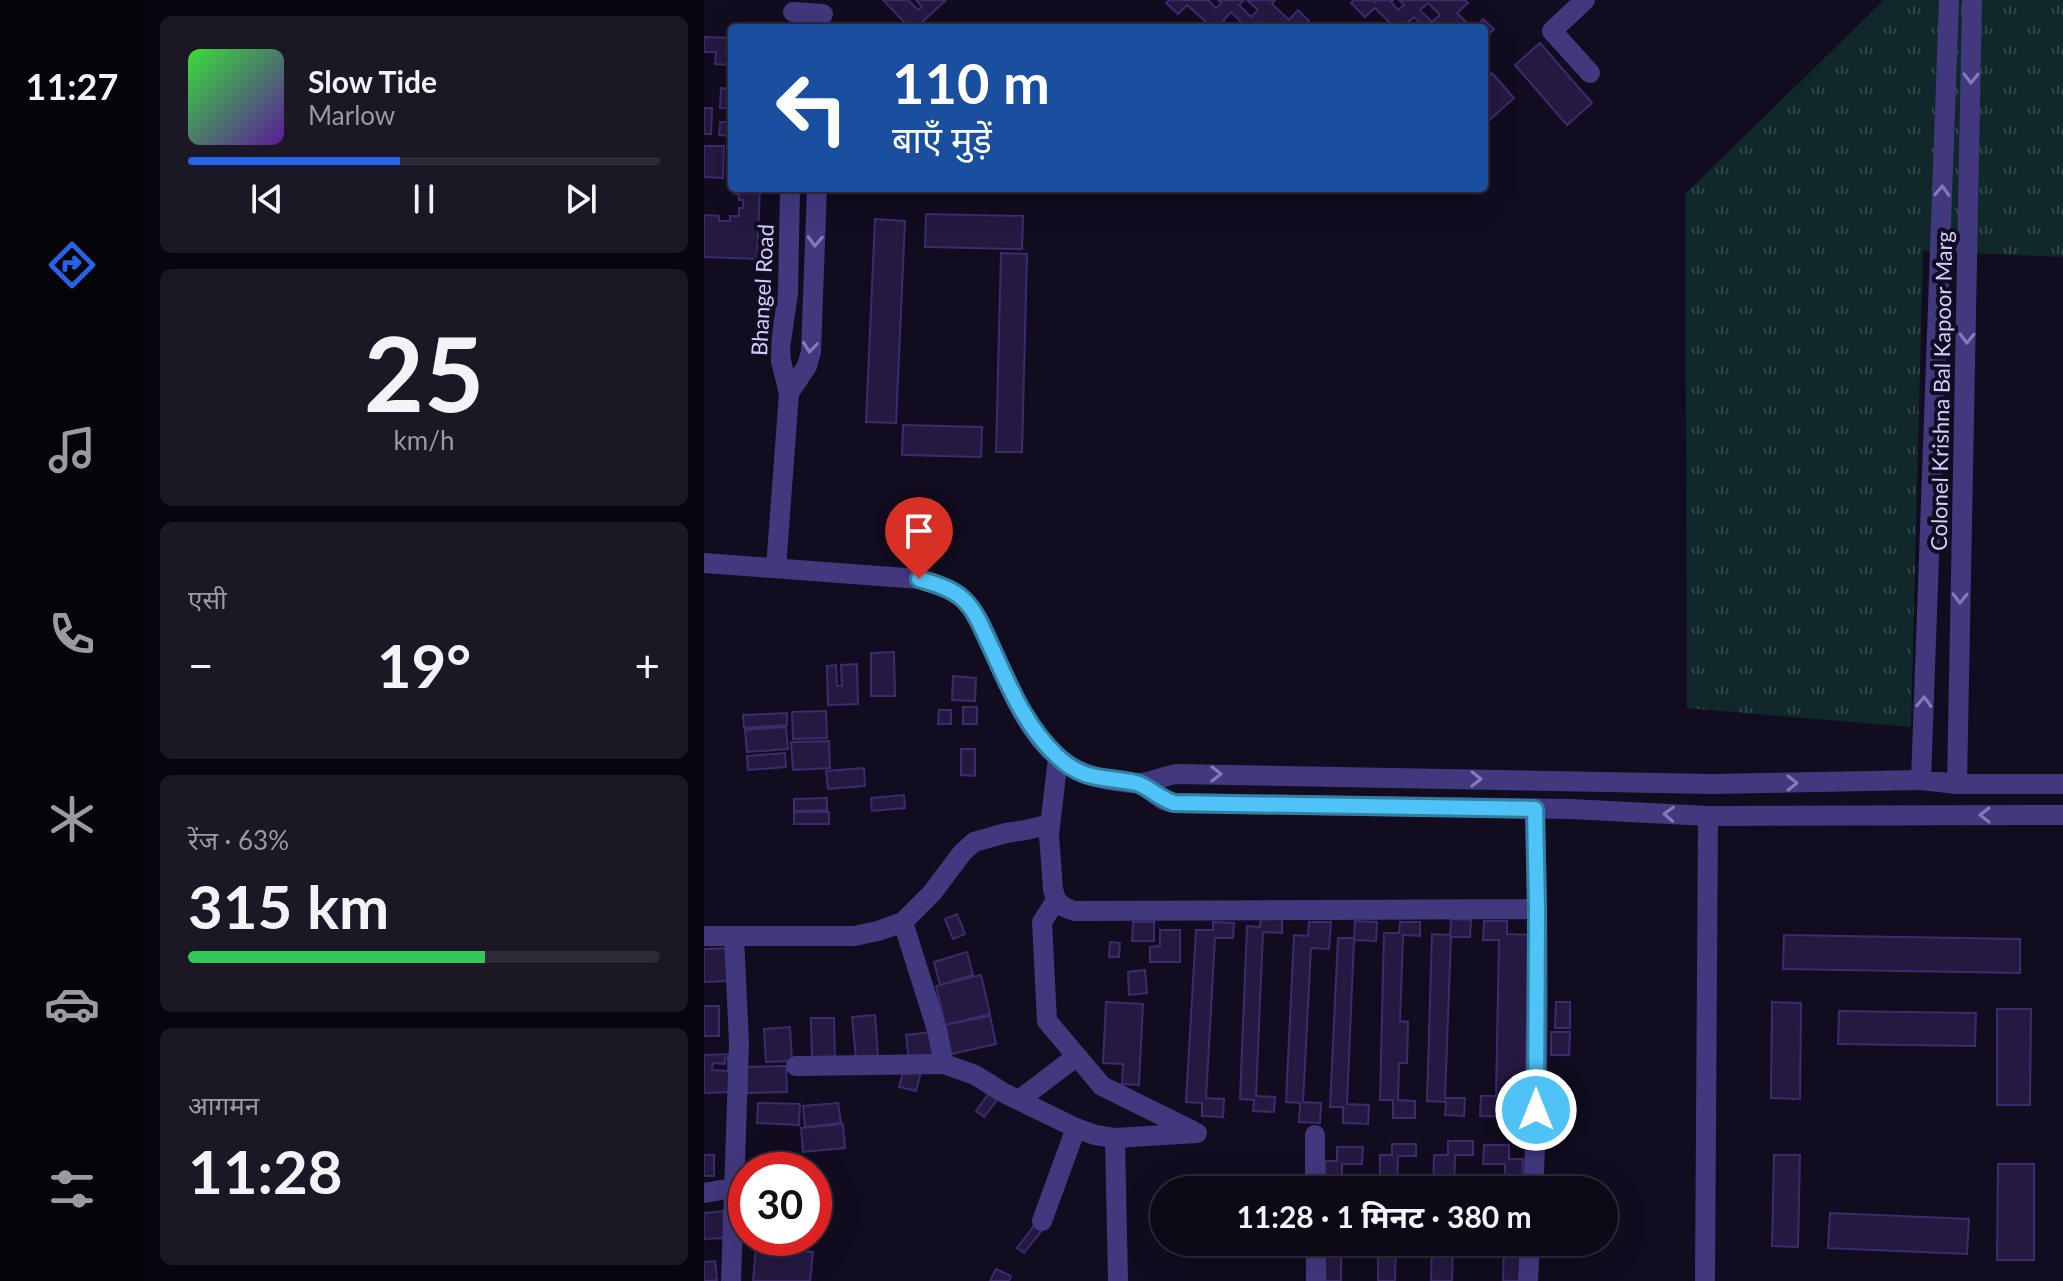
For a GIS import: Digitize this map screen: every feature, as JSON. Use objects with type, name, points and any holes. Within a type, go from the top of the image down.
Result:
[{"type":"street","points":[[1585,0],[1552,31],[1590,73]]},
{"type":"street","points":[[1921,780],[1949,0]]},
{"type":"street","name":"Colonel Krishna Bal Kapoor Marg","points":[[1957,784],[1972,0]]},
{"type":"street","points":[[794,13],[823,14]]},
{"type":"street","name":"Bhangel Road","points":[[776,568],[789,393],[780,348],[788,293],[790,192]]},
{"type":"street","name":"Bhangel Road","points":[[789,393],[807,366],[811,352],[817,192]]},
{"type":"street","points":[[788,293],[813,294]]},
{"type":"street","points":[[704,563],[919,579],[948,588],[964,600],[977,617],[1018,706],[1033,731],[1058,758],[1077,771],[1100,779],[1140,783],[1176,774],[1711,784],[1921,780],[1957,784],[2063,784]]},
{"type":"street","points":[[1058,758],[1050,824],[1053,889],[1056,900],[1074,911],[1537,909]]},
{"type":"street","points":[[1571,809],[1573,780]]},
{"type":"street","points":[[1140,783],[1163,800],[1174,803],[1571,809],[1708,816],[2063,815]]},
{"type":"street","points":[[1754,783],[1757,815]]},
{"type":"street","points":[[1534,1176],[1535,809]]},
{"type":"street","points":[[1705,1281],[1708,816]]},
{"type":"street","points":[[704,936],[854,936],[878,931],[903,922],[932,893],[974,842],[1050,824]]},
{"type":"street","points":[[796,1066],[944,1064],[975,1075],[1019,1100],[1095,1135],[1115,1138],[1197,1133],[1102,1086],[1047,1021],[1042,922],[1056,900]]},
{"type":"street","points":[[903,922],[937,1030],[944,1064]]},
{"type":"street","points":[[734,936],[739,1043],[735,1152]]},
{"type":"street","points":[[1019,1100],[1077,1056]]},
{"type":"street","points":[[1042,1221],[1076,1128]]},
{"type":"street","points":[[1315,1135],[1315,1176]]},
{"type":"street","points":[[1115,1138],[1118,1281]]},
{"type":"street","points":[[704,1193],[728,1189]]},
{"type":"street","points":[[731,1281],[732,1256]]},
{"type":"street","points":[[1316,1256],[1316,1281]]},
{"type":"street","points":[[1528,1281],[1529,1256]]},
{"type":"green space","points":[[1884,0],[2063,0],[2063,257],[1923,251],[1911,727],[1687,708],[1685,194]]},
{"type":"building","points":[[883,0],[908,0],[918,10],[922,7],[916,0],[946,0],[920,24],[906,24]]},
{"type":"building","points":[[1169,0],[1208,0],[1216,8],[1222,3],[1218,0],[1244,0],[1239,5],[1251,17],[1258,10],[1247,0],[1275,0],[1272,4],[1289,20],[1298,10],[1309,21],[1306,24],[1243,24],[1231,12],[1223,21],[1226,24],[1204,24],[1206,22],[1187,5],[1178,14],[1166,3]]},
{"type":"building","points":[[1354,0],[1393,0],[1391,2],[1398,10],[1404,5],[1399,0],[1465,0],[1468,3],[1457,13],[1468,24],[1421,24],[1414,17],[1408,24],[1391,24],[1375,8],[1365,17],[1351,3]],"holes":[[[1428,3],[1440,15],[1432,22],[1420,10]]]},
{"type":"building","points":[[1483,19],[1494,29],[1488,35],[1488,24],[1478,24]]},
{"type":"building","points":[[704,37],[728,38],[728,65],[715,64],[716,52],[704,52]]},
{"type":"building","points":[[1540,43],[1592,103],[1567,125],[1515,65]]},
{"type":"building","points":[[1492,73],[1514,98],[1488,121],[1488,76]]},
{"type":"building","points":[[721,88],[728,89],[728,108],[720,108]]},
{"type":"building","points":[[704,108],[712,108],[711,134],[704,134]]},
{"type":"building","points":[[720,122],[728,122],[728,136],[719,135]]},
{"type":"building","points":[[704,146],[724,146],[723,178],[704,177]]},
{"type":"building","points":[[760,192],[757,259],[704,257],[704,215],[719,216],[719,221],[730,221],[730,216],[739,216],[743,200],[739,200],[739,194],[734,194]]},
{"type":"building","points":[[926,214],[1023,216],[1022,249],[925,247]]},
{"type":"building","points":[[875,219],[905,221],[896,423],[866,422]]},
{"type":"building","points":[[1001,253],[1027,254],[1022,452],[996,452]]},
{"type":"building","points":[[903,425],[982,427],[981,457],[902,455]]},
{"type":"building","points":[[894,652],[895,696],[871,696],[871,653]]},
{"type":"building","points":[[857,664],[858,704],[828,705],[827,666],[836,665],[837,686],[842,686],[841,665]]},
{"type":"building","points":[[953,676],[976,678],[975,701],[952,700]]},
{"type":"building","points":[[963,707],[977,707],[977,724],[963,724]]},
{"type":"building","points":[[939,710],[951,710],[951,724],[938,724]]},
{"type":"building","points":[[826,711],[827,738],[793,739],[792,712]]},
{"type":"building","points":[[787,713],[787,725],[744,728],[743,715]]},
{"type":"building","points":[[786,727],[788,749],[747,752],[745,730]]},
{"type":"building","points":[[829,741],[830,768],[793,770],[791,742]]},
{"type":"building","points":[[961,749],[975,749],[975,776],[961,775]]},
{"type":"building","points":[[785,753],[786,767],[748,770],[747,756]]},
{"type":"building","points":[[864,768],[865,786],[828,789],[826,771]]},
{"type":"building","points":[[904,795],[905,808],[872,811],[871,798]]},
{"type":"building","points":[[827,798],[827,810],[794,811],[794,799]]},
{"type":"building","points":[[794,812],[829,812],[829,824],[794,824]]},
{"type":"building","points":[[957,914],[965,934],[953,939],[945,919]]},
{"type":"building","points":[[1261,915],[1282,916],[1282,933],[1263,932],[1256,1096],[1275,1097],[1274,1112],[1253,1111],[1254,1100],[1240,1099],[1247,926],[1260,927]]},
{"type":"building","points":[[1451,919],[1471,920],[1470,937],[1451,937],[1445,1098],[1465,1098],[1464,1116],[1445,1115],[1446,1102],[1427,1101],[1432,934],[1450,935]]},
{"type":"building","points":[[1355,921],[1377,922],[1376,941],[1354,940],[1347,1104],[1369,1105],[1368,1124],[1343,1123],[1343,1107],[1330,1107],[1338,938],[1354,938]]},
{"type":"building","points":[[1484,921],[1507,921],[1507,934],[1529,935],[1525,1105],[1507,1104],[1507,1117],[1480,1116],[1481,1096],[1496,1096],[1499,940],[1483,940]]},
{"type":"building","points":[[1133,922],[1154,922],[1154,941],[1132,941]]},
{"type":"building","points":[[1213,922],[1234,923],[1233,938],[1215,938],[1206,1098],[1224,1099],[1223,1117],[1202,1116],[1202,1103],[1186,1102],[1196,930],[1213,930]]},
{"type":"building","points":[[1309,922],[1331,922],[1329,949],[1311,948],[1303,1102],[1321,1103],[1320,1123],[1299,1122],[1300,1103],[1286,1102],[1294,935],[1308,936]]},
{"type":"building","points":[[1400,922],[1420,922],[1420,936],[1403,935],[1400,1021],[1408,1022],[1407,1063],[1399,1063],[1398,1100],[1415,1101],[1415,1118],[1393,1118],[1393,1100],[1380,1100],[1384,933],[1399,933]]},
{"type":"building","points":[[1160,930],[1180,930],[1180,962],[1150,962],[1150,947],[1160,946]]},
{"type":"building","points":[[1784,935],[2020,939],[2020,973],[1783,969]]},
{"type":"building","points":[[1110,942],[1120,943],[1119,957],[1109,957]]},
{"type":"building","points":[[729,948],[729,981],[704,982],[704,949]]},
{"type":"building","points":[[967,952],[973,975],[940,985],[934,962]]},
{"type":"building","points":[[1145,970],[1147,993],[1129,995],[1128,972]]},
{"type":"building","points":[[981,975],[990,1014],[945,1025],[936,986]]},
{"type":"building","points":[[1106,1002],[1143,1004],[1139,1085],[1122,1084],[1123,1064],[1103,1063]]},
{"type":"building","points":[[1556,1002],[1570,1002],[1570,1028],[1555,1028]]},
{"type":"building","points":[[1772,1002],[1801,1003],[1800,1099],[1771,1098]]},
{"type":"building","points":[[704,1006],[719,1006],[719,1036],[704,1036]]},
{"type":"building","points":[[1997,1009],[2031,1009],[2030,1105],[1997,1105]]},
{"type":"building","points":[[1839,1011],[1976,1013],[1975,1046],[1838,1044]]},
{"type":"building","points":[[875,1015],[878,1056],[856,1058],[852,1017]]},
{"type":"building","points":[[990,1016],[996,1044],[951,1054],[945,1025]]},
{"type":"building","points":[[811,1018],[834,1018],[835,1060],[812,1062]]},
{"type":"building","points":[[790,1027],[792,1061],[766,1062],[764,1029]]},
{"type":"building","points":[[932,1032],[935,1059],[909,1062],[906,1035]]},
{"type":"building","points":[[1551,1032],[1570,1032],[1569,1055],[1551,1055]]},
{"type":"building","points":[[730,1054],[731,1092],[704,1093],[704,1055]],"holes":[[[728,1057],[728,1071],[712,1070],[713,1063],[725,1064]]]},
{"type":"building","points":[[786,1066],[787,1092],[747,1093],[746,1067]]},
{"type":"building","points":[[905,1066],[922,1068],[916,1091],[899,1087]]},
{"type":"building","points":[[992,1089],[1000,1096],[984,1117],[976,1111]]},
{"type":"building","points":[[758,1103],[800,1104],[799,1125],[757,1123]]},
{"type":"building","points":[[838,1103],[841,1123],[805,1127],[803,1106]]},
{"type":"building","points":[[843,1124],[845,1148],[803,1152],[801,1128]]},
{"type":"building","points":[[1448,1141],[1473,1141],[1473,1155],[1455,1155],[1454,1176],[1433,1176],[1434,1155],[1448,1155]]},
{"type":"building","points":[[1392,1144],[1416,1144],[1416,1156],[1398,1156],[1397,1176],[1380,1176],[1380,1155],[1392,1155]]},
{"type":"building","points":[[1484,1145],[1509,1145],[1509,1159],[1523,1159],[1522,1176],[1505,1176],[1505,1164],[1483,1164]]},
{"type":"building","points":[[1337,1147],[1363,1147],[1362,1164],[1342,1164],[1342,1176],[1325,1176],[1325,1161],[1337,1161]]},
{"type":"building","points":[[704,1155],[714,1155],[714,1176],[704,1176]]},
{"type":"building","points":[[1774,1155],[1800,1155],[1798,1247],[1772,1246]]},
{"type":"building","points":[[1998,1164],[2034,1164],[2034,1260],[1997,1260]]},
{"type":"building","points":[[723,1211],[725,1238],[704,1239],[704,1213]]},
{"type":"building","points":[[1830,1213],[1969,1219],[1967,1254],[1828,1248]]},
{"type":"building","points":[[1036,1223],[1043,1229],[1024,1253],[1017,1248]]},
{"type":"building","points":[[755,1256],[813,1256],[810,1281],[753,1281]]},
{"type":"building","points":[[1325,1256],[1341,1256],[1341,1281],[1324,1281]]},
{"type":"building","points":[[1378,1256],[1396,1256],[1395,1281],[1378,1281]]},
{"type":"building","points":[[1432,1256],[1453,1256],[1452,1281],[1431,1281]]},
{"type":"building","points":[[1504,1256],[1521,1256],[1520,1281],[1503,1281]]},
{"type":"building","points":[[715,1261],[717,1280],[704,1281],[704,1262]]},
{"type":"building","points":[[996,1269],[1011,1276],[1009,1281],[990,1281]]},
{"type":"route","points":[[919,579],[948,588],[964,600],[977,617],[1018,706],[1033,731],[1058,758],[1077,771],[1100,779],[1140,783],[1163,800],[1174,803],[1535,809],[1536,1110]]}]
